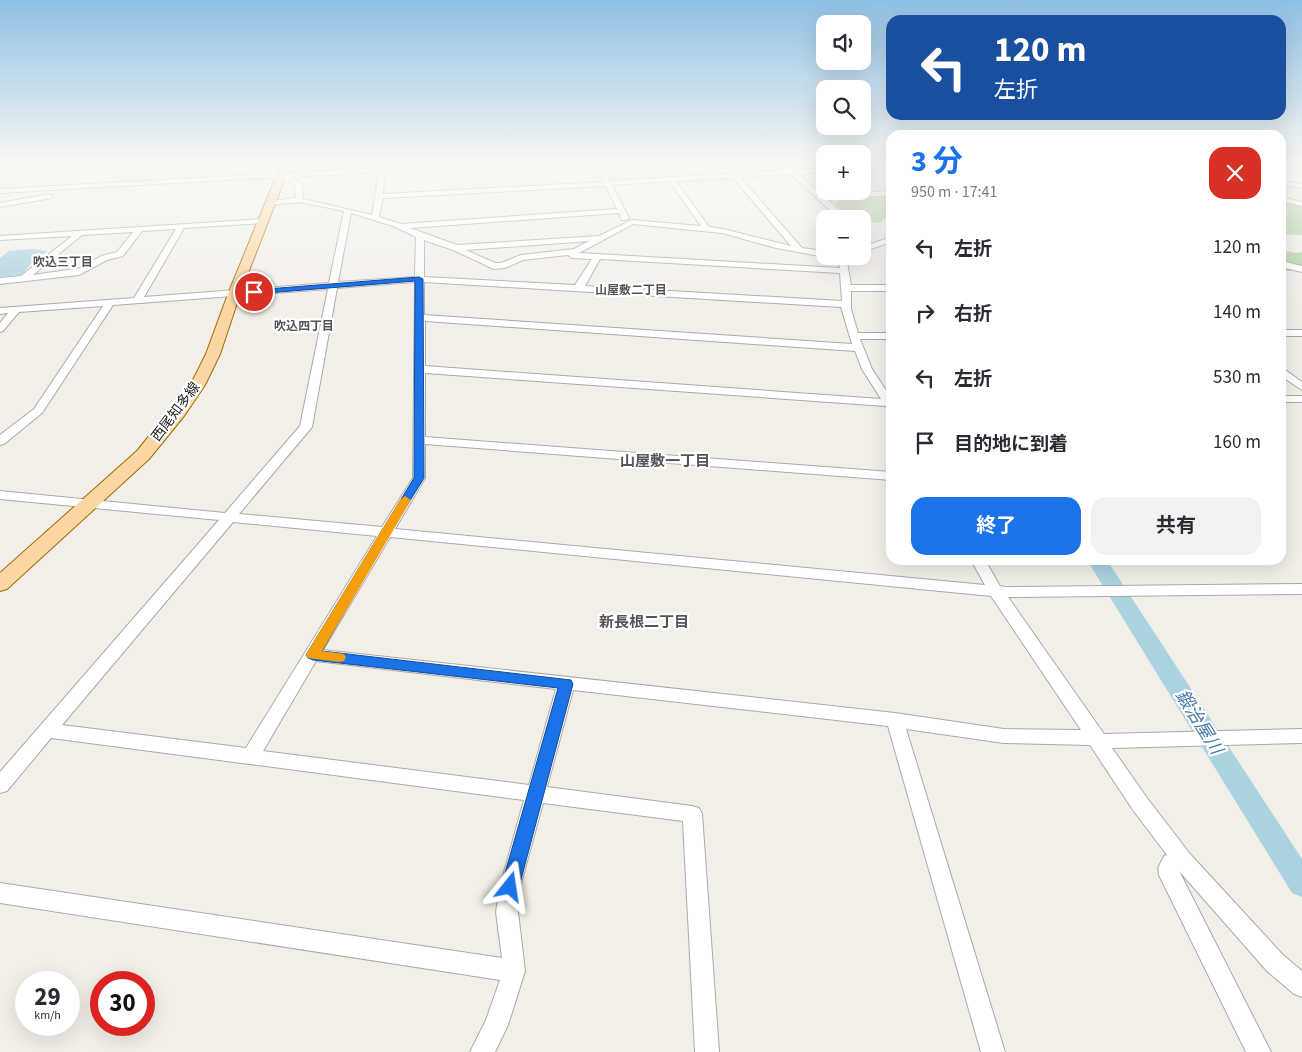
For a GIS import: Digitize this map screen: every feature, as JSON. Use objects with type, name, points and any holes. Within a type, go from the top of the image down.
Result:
[{"type":"main road","name":"西尾知多線","points":[[0,584],[143,454],[178,413],[198,384],[213,354],[234,294],[267,212]]},
{"type":"street","points":[[0,785],[308,423],[348,212]]},
{"type":"street","points":[[356,212],[401,226],[420,236],[456,248],[494,266],[502,266],[521,258],[564,254],[845,270]]},
{"type":"street","points":[[374,217],[377,212]]},
{"type":"street","points":[[401,226],[605,212]]},
{"type":"street","points":[[622,212],[628,223]]},
{"type":"street","points":[[695,212],[706,228]]},
{"type":"street","points":[[766,212],[800,251]]},
{"type":"street","points":[[0,238],[263,221]]},
{"type":"street","points":[[564,254],[583,249],[628,223],[640,222],[706,228],[800,251],[816,253]]},
{"type":"street","points":[[137,301],[181,227]]},
{"type":"street","points":[[0,281],[49,277],[84,270],[104,258],[120,254],[139,230]]},
{"type":"street","points":[[24,278],[79,234]]},
{"type":"street","points":[[250,758],[384,533],[419,478],[420,236]]},
{"type":"street","points":[[456,248],[602,238]]},
{"type":"street","points":[[871,243],[886,240]]},
{"type":"street","points":[[580,288],[580,284],[597,256]]},
{"type":"street","points":[[844,265],[847,288],[846,304],[855,336],[867,369],[886,397]]},
{"type":"street","points":[[1286,265],[1302,269]]},
{"type":"street","points":[[0,311],[419,279],[846,304]]},
{"type":"street","points":[[847,288],[886,288]]},
{"type":"street","points":[[0,441],[38,411],[110,303]]},
{"type":"street","points":[[0,328],[16,310]]},
{"type":"street","points":[[420,318],[859,348]]},
{"type":"street","points":[[1286,333],[1302,333]]},
{"type":"street","points":[[855,336],[886,336]]},
{"type":"street","points":[[420,369],[886,404]]},
{"type":"street","points":[[1286,374],[1302,387]]},
{"type":"street","points":[[1286,399],[1302,398]]},
{"type":"street","points":[[419,440],[886,476]]},
{"type":"street","points":[[0,495],[1006,592],[1302,588]]},
{"type":"street","points":[[981,565],[995,590],[1140,804],[1182,861],[1275,963],[1302,986]]},
{"type":"street","points":[[313,655],[895,720],[1004,736],[1098,740],[1302,736]]},
{"type":"street","points":[[482,1052],[496,1025],[514,970],[507,912],[510,887],[566,684]]},
{"type":"street","points":[[895,720],[993,1052]]},
{"type":"street","points":[[48,730],[250,758],[692,814],[707,1052]]},
{"type":"street","points":[[1182,861],[1171,863],[1168,868],[1169,875],[1258,1052]]},
{"type":"street","points":[[0,894],[514,970]]},
{"type":"green space","points":[[871,212],[886,212],[886,218],[880,223],[871,222]]},
{"type":"green space","points":[[1286,212],[1302,212],[1302,235],[1286,234]]},
{"type":"green space","points":[[1286,251],[1302,252],[1302,271],[1286,271]]},
{"type":"water","points":[[31,249],[48,251],[32,262],[22,275],[0,277],[0,258],[9,251]]},
{"type":"waterway","name":"鍛治屋川","points":[[1100,565],[1302,884]]},
{"type":"slow traffic","points":[[339,657],[313,655],[405,500]]},
{"type":"district","name":"吹込三丁目","points":[[63,262]]},
{"type":"district","name":"山屋敷二丁目","points":[[631,290]]},
{"type":"district","name":"吹込四丁目","points":[[304,326]]},
{"type":"district","name":"山屋敷一丁目","points":[[665,461]]},
{"type":"district","name":"新長根二丁目","points":[[644,622]]},
{"type":"route","points":[[254,292],[419,279],[419,478],[384,533],[313,655],[566,684],[510,887]]}]
